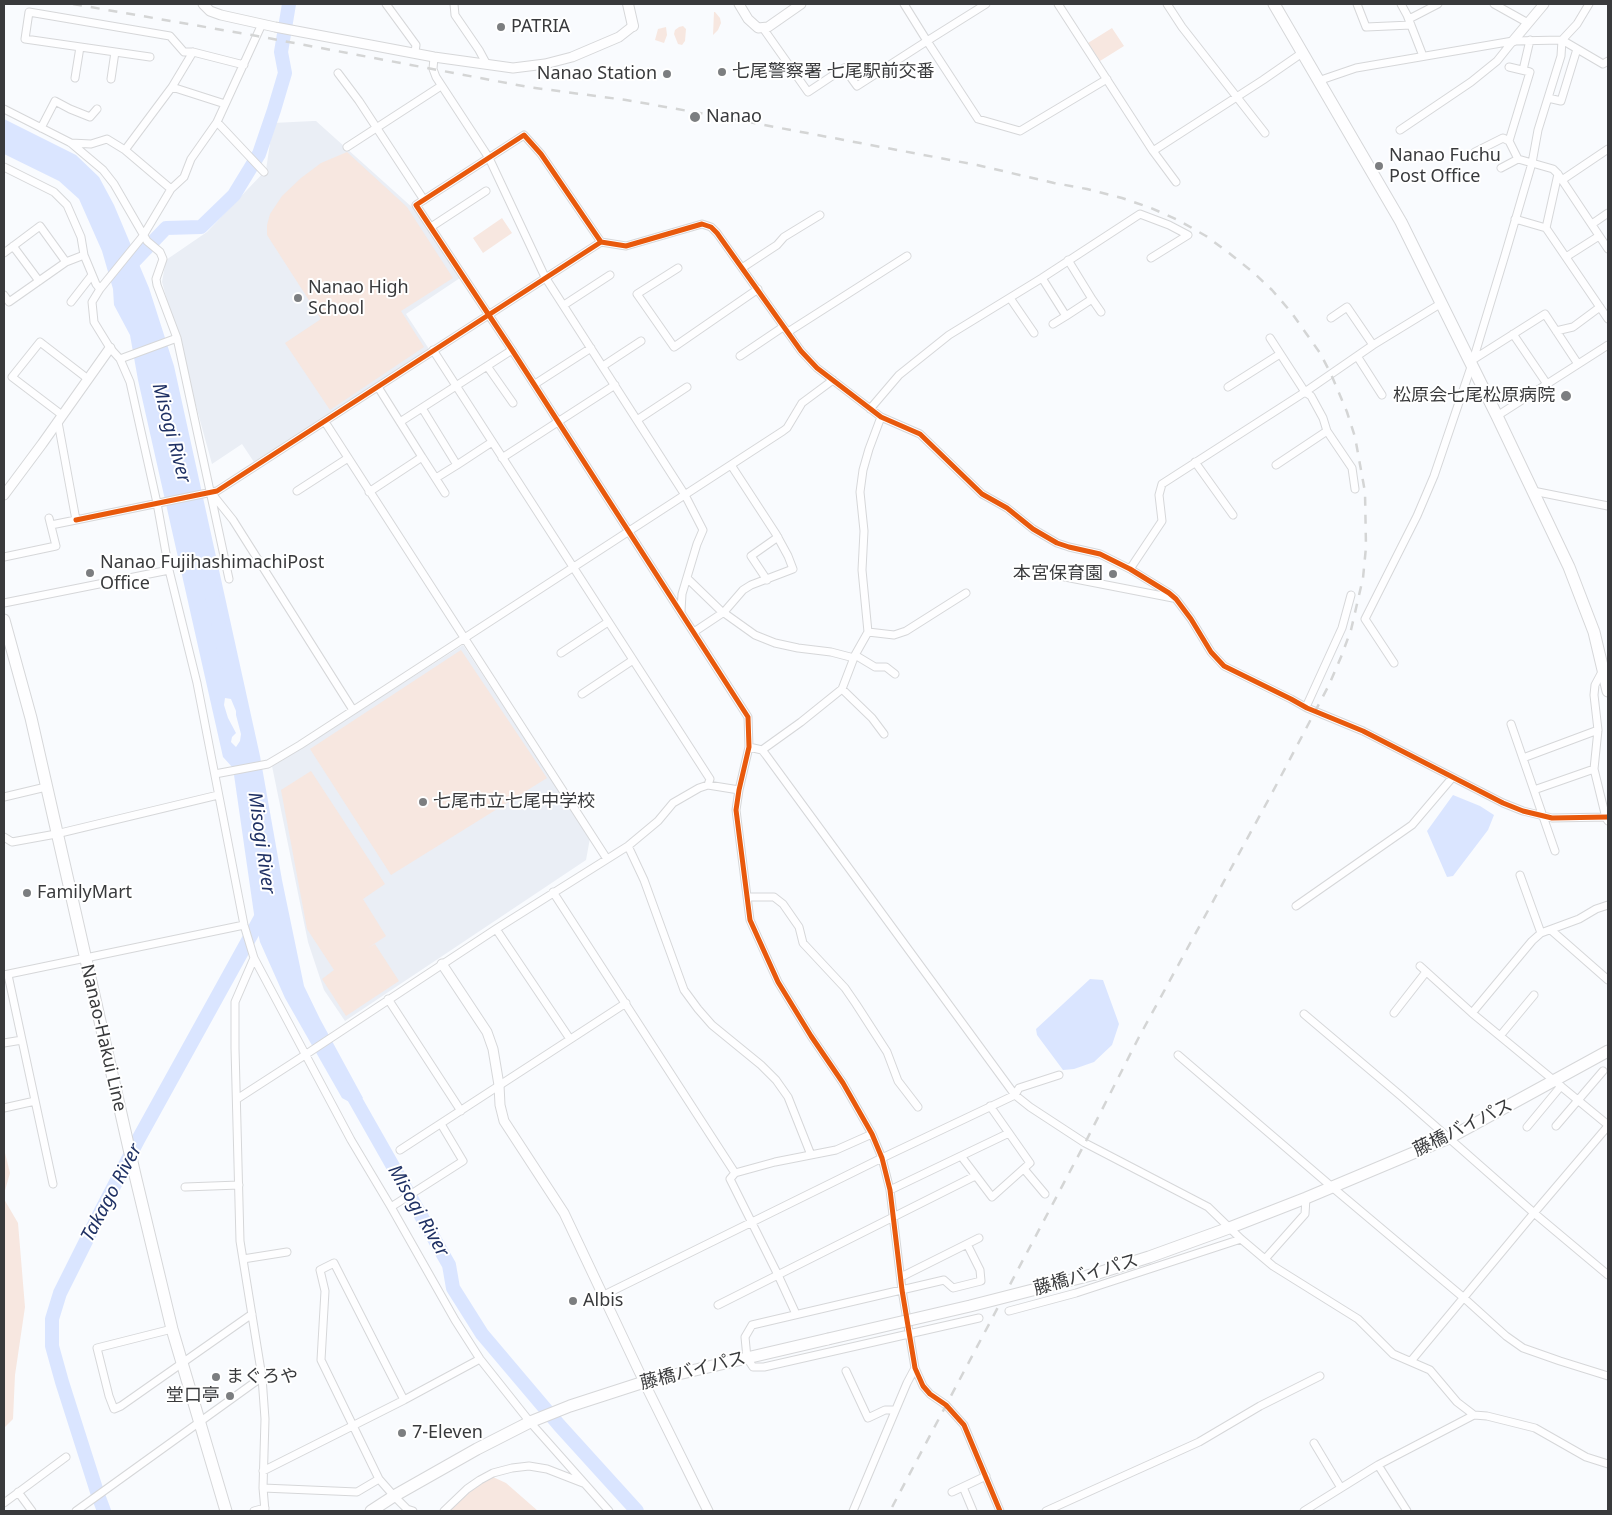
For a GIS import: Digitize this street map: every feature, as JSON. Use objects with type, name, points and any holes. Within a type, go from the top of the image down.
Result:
[{"type":"main road","points":[[628,4],[633,26]]},
{"type":"main road","points":[[1274,4],[1400,222],[1440,304],[1473,363],[1569,567],[1604,653],[1603,670],[1608,691]]},
{"type":"main road","name":"Nanao-Hakui Line","points":[[4,620],[31,718],[124,1130],[172,1329],[226,1511]]},
{"type":"main road","name":"藤橋バイパス","points":[[371,1511],[477,1449],[533,1421],[570,1406],[644,1382],[970,1306],[1095,1274],[1229,1228],[1449,1138],[1558,1083],[1608,1051]]},
{"type":"street","points":[[203,4],[210,11],[220,15],[290,30],[434,57],[514,68],[546,64],[572,57],[623,35],[633,26]]},
{"type":"street","points":[[386,4],[416,45],[415,52]]},
{"type":"street","points":[[446,4],[479,50],[486,63]]},
{"type":"street","points":[[454,4],[455,15]]},
{"type":"street","points":[[739,4],[748,19],[758,28],[768,26],[801,4]]},
{"type":"street","points":[[904,4],[978,119],[1020,131],[1107,79]]},
{"type":"street","points":[[768,26],[765,31],[808,92],[844,68],[857,86],[986,4]]},
{"type":"street","points":[[1058,4],[1176,182]]},
{"type":"street","points":[[1167,4],[1182,27],[1265,133]]},
{"type":"street","points":[[1357,4],[1366,27],[1410,22],[1438,4]]},
{"type":"street","points":[[1401,4],[1423,56]]},
{"type":"street","points":[[1494,4],[1528,23]]},
{"type":"street","points":[[1394,663],[1365,619],[1417,516],[1433,478],[1473,363],[1532,163],[1538,130],[1561,56],[1562,40],[1577,24],[1588,4]]},
{"type":"street","points":[[1400,130],[1471,82],[1497,61],[1541,5]]},
{"type":"street","points":[[150,57],[25,39],[29,12],[170,36],[184,52],[192,52],[244,65]]},
{"type":"street","points":[[262,24],[217,122],[191,159],[184,177],[171,189],[145,239],[100,289],[92,302],[94,322],[110,348],[120,358],[130,382],[157,503],[169,570],[197,682],[244,927],[253,955],[308,1053],[351,1140],[455,1320],[480,1359],[609,1511]]},
{"type":"street","points":[[1523,70],[1530,40]]},
{"type":"street","points":[[1318,81],[1356,68],[1513,41],[1562,40],[1603,64],[1608,61]]},
{"type":"street","points":[[75,78],[80,47]]},
{"type":"street","points":[[1548,98],[1561,101],[1577,49]]},
{"type":"street","points":[[111,79],[115,52]]},
{"type":"street","points":[[125,150],[172,87],[192,52]]},
{"type":"street","points":[[1154,151],[1302,53]]},
{"type":"street","points":[[434,57],[433,69],[436,77],[489,158],[545,277],[685,495],[703,530],[682,594],[681,610]]},
{"type":"street","points":[[1509,67],[1530,72],[1509,141]]},
{"type":"street","points":[[338,73],[359,101],[424,200]]},
{"type":"street","points":[[347,147],[441,86]]},
{"type":"street","points":[[172,87],[226,104]]},
{"type":"street","points":[[41,128],[56,101],[90,117],[96,109]]},
{"type":"street","points":[[5,112],[71,143],[103,170],[114,184],[145,239],[160,252],[163,259],[156,279],[157,285],[177,338],[229,579]]},
{"type":"street","points":[[217,122],[264,172]]},
{"type":"street","points":[[600,242],[540,154],[524,135],[416,205],[535,384],[748,717],[749,747],[736,810],[750,920],[778,982],[872,1134],[882,1158],[890,1190],[902,1290],[915,1368],[922,1386],[946,1405],[964,1425],[1000,1511]]},
{"type":"street","points":[[71,143],[91,144],[107,138],[125,150],[171,189]]},
{"type":"street","points":[[1475,152],[1503,138],[1509,141],[1518,159]]},
{"type":"street","points":[[1546,228],[1560,177],[1608,149]]},
{"type":"street","points":[[1501,168],[1518,159],[1554,169],[1608,249]]},
{"type":"street","points":[[4,167],[54,192],[67,205],[81,237],[84,255],[100,289]]},
{"type":"street","points":[[431,227],[486,191]]},
{"type":"street","points":[[1592,224],[1608,213]]},
{"type":"street","points":[[870,409],[899,375],[949,336],[1140,214],[1169,225],[1188,235],[1151,258]]},
{"type":"street","points":[[742,268],[777,245],[784,237],[820,215]]},
{"type":"street","points":[[1515,219],[1546,228],[1608,319]]},
{"type":"street","points":[[4,557],[56,546],[50,522],[76,520],[211,493],[324,422],[600,242],[626,246],[702,224],[711,227],[717,234],[806,356],[817,368],[881,417],[920,434],[982,494],[1007,508],[1033,529],[1057,543],[1100,554],[1159,586],[1176,599],[1211,652],[1224,666],[1291,698],[1306,708],[1363,732],[1452,778],[1523,811],[1552,818],[1607,819],[1594,768],[1598,730],[1594,695],[1595,685],[1603,670]]},
{"type":"street","points":[[4,252],[40,226],[66,262]]},
{"type":"street","points":[[1566,257],[1599,236]]},
{"type":"street","points":[[13,246],[39,281]]},
{"type":"street","points":[[4,308],[9,302],[66,262],[84,255]]},
{"type":"street","points":[[740,356],[907,256]]},
{"type":"street","points":[[1068,260],[1101,312]]},
{"type":"street","points":[[678,268],[637,294],[674,347],[758,290]]},
{"type":"street","points":[[71,302],[92,275]]},
{"type":"street","points":[[564,305],[610,275]]},
{"type":"street","points":[[1042,278],[1066,316]]},
{"type":"street","points":[[4,295],[9,302]]},
{"type":"street","points":[[1010,298],[1034,333]]},
{"type":"street","points":[[1053,324],[1092,299]]},
{"type":"street","points":[[1130,569],[1162,521],[1159,496],[1162,484],[1305,392],[1373,345],[1440,304]]},
{"type":"street","points":[[1331,318],[1347,307],[1373,345]]},
{"type":"street","points":[[1556,331],[1573,326],[1600,307]]},
{"type":"street","points":[[1473,363],[1545,314],[1578,364]]},
{"type":"street","points":[[1513,334],[1548,384]]},
{"type":"street","points":[[120,358],[177,338]]},
{"type":"street","points":[[1270,338],[1305,392],[1311,396],[1323,418],[1327,432],[1352,468],[1355,489]]},
{"type":"street","points":[[603,366],[641,341]]},
{"type":"street","points":[[76,520],[60,419],[12,377],[40,342],[88,379]]},
{"type":"street","points":[[1497,416],[1608,344]]},
{"type":"street","points":[[4,495],[110,348]]},
{"type":"street","points":[[535,384],[591,348]]},
{"type":"street","points":[[433,350],[710,779],[708,785]]},
{"type":"street","points":[[400,422],[512,350]]},
{"type":"street","points":[[1228,387],[1280,354]]},
{"type":"street","points":[[1357,356],[1382,395]]},
{"type":"street","points":[[487,366],[513,403]]},
{"type":"street","points":[[215,774],[268,764],[353,710],[787,428],[802,403],[833,380]]},
{"type":"street","points":[[502,458],[615,385]]},
{"type":"street","points":[[378,387],[445,493]]},
{"type":"street","points":[[637,420],[687,387]]},
{"type":"street","points":[[422,408],[457,465]]},
{"type":"street","points":[[762,750],[808,717],[842,689],[855,656],[868,632],[862,570],[864,531],[860,492],[869,448],[881,417]]},
{"type":"street","points":[[324,422],[607,859]]},
{"type":"street","points":[[1276,465],[1327,432]]},
{"type":"street","points":[[436,478],[492,442]]},
{"type":"street","points":[[369,492],[422,457]]},
{"type":"street","points":[[297,491],[348,458]]},
{"type":"street","points":[[1195,462],[1233,515]]},
{"type":"street","points":[[694,632],[724,612],[743,590],[750,585],[793,569],[778,537],[731,465]]},
{"type":"street","points":[[1533,491],[1608,506]]},
{"type":"street","points":[[211,493],[233,520],[353,710]]},
{"type":"street","points":[[767,580],[751,556],[778,537]]},
{"type":"street","points":[[4,602],[169,570]]},
{"type":"street","points":[[1060,576],[1176,599]]},
{"type":"street","points":[[687,578],[724,612],[755,635],[775,643],[855,656],[874,667],[886,667],[895,674]]},
{"type":"street","points":[[868,632],[894,635],[906,631],[966,593]]},
{"type":"street","points":[[1306,708],[1342,628],[1351,595]]},
{"type":"street","points":[[561,653],[608,622]]},
{"type":"street","points":[[582,694],[633,660]]},
{"type":"street","points":[[842,689],[872,718],[884,734]]},
{"type":"street","points":[[1511,724],[1555,851]]},
{"type":"street","points":[[1523,758],[1598,730]]},
{"type":"street","points":[[749,747],[762,750],[1015,1095],[1085,1143],[1208,1207],[1265,1259],[1358,1319],[1393,1354],[1430,1370],[1457,1402],[1474,1415]]},
{"type":"street","points":[[1534,790],[1594,768]]},
{"type":"street","points":[[1296,906],[1412,825],[1452,778]]},
{"type":"street","points":[[237,1099],[496,928],[628,846],[658,822],[673,804],[699,788],[708,785],[739,790]]},
{"type":"street","points":[[4,797],[46,787]]},
{"type":"street","points":[[4,837],[12,842],[56,834],[218,795]]},
{"type":"street","points":[[628,846],[644,880],[684,990],[712,1024],[776,1080],[788,1096],[811,1155]]},
{"type":"street","points":[[1520,874],[1541,933]]},
{"type":"street","points":[[553,892],[735,1174]]},
{"type":"street","points":[[747,896],[774,897],[783,904],[799,926],[803,943],[845,988],[856,1004],[887,1052],[898,1082],[918,1107]]},
{"type":"street","points":[[1472,1013],[1532,941],[1541,933],[1579,919],[1596,909],[1608,905]]},
{"type":"street","points":[[53,1184],[6,975],[244,927]]},
{"type":"street","points":[[496,928],[570,1039]]},
{"type":"street","points":[[1551,930],[1608,980]]},
{"type":"street","points":[[253,955],[235,1002],[240,1241],[262,1377],[265,1419],[263,1471],[265,1509],[254,1511]]},
{"type":"street","points":[[442,964],[487,1032],[493,1049],[500,1105],[504,1121],[564,1213],[708,1511]]},
{"type":"street","points":[[1411,1361],[1608,1126],[1472,1013],[1420,966]]},
{"type":"street","points":[[1394,1012],[1426,972]]},
{"type":"street","points":[[1500,1036],[1534,995]]},
{"type":"street","points":[[388,1000],[461,1111]]},
{"type":"street","points":[[400,1150],[626,1003]]},
{"type":"street","points":[[1304,1014],[1608,1275]]},
{"type":"street","points":[[4,1043],[22,1040]]},
{"type":"street","points":[[1178,1055],[1464,1298],[1506,1336],[1523,1348],[1608,1376]]},
{"type":"street","points":[[1556,1126],[1603,1071]]},
{"type":"street","points":[[604,1296],[882,1158],[1015,1095],[1019,1088],[1059,1075]]},
{"type":"street","points":[[1527,1127],[1558,1083]]},
{"type":"street","points":[[4,1108],[35,1101]]},
{"type":"street","points":[[961,1156],[992,1197],[1030,1163],[990,1106]]},
{"type":"street","points":[[391,1207],[463,1161],[442,1124]]},
{"type":"street","points":[[890,1190],[1009,1133]]},
{"type":"street","points":[[796,1314],[730,1180],[735,1174],[775,1162],[836,1150],[872,1134]]},
{"type":"street","points":[[1024,1169],[1045,1194]]},
{"type":"street","points":[[718,1305],[975,1176]]},
{"type":"street","points":[[185,1187],[239,1184]]},
{"type":"street","points":[[1265,1259],[1305,1214],[1306,1198]]},
{"type":"street","points":[[901,1277],[979,1238]]},
{"type":"street","points":[[1009,1311],[1076,1293],[1241,1239]]},
{"type":"street","points":[[967,1244],[980,1270],[981,1281],[953,1288],[944,1280],[752,1325],[745,1338],[748,1358],[753,1367],[764,1367],[979,1318]]},
{"type":"street","points":[[243,1259],[287,1252]]},
{"type":"street","points":[[404,1400],[334,1263],[320,1270],[325,1291],[321,1360],[380,1479],[407,1509],[413,1511]]},
{"type":"street","points":[[172,1329],[97,1348],[114,1409],[252,1314]]},
{"type":"street","points":[[263,1471],[404,1400],[480,1359]]},
{"type":"street","points":[[853,1511],[895,1410],[915,1368]]},
{"type":"street","points":[[846,1371],[868,1418],[885,1410],[895,1410]]},
{"type":"street","points":[[1046,1511],[1199,1442],[1260,1406],[1320,1376]]},
{"type":"street","points":[[76,1511],[262,1377]]},
{"type":"street","points":[[1304,1511],[1378,1465],[1474,1415],[1487,1416],[1536,1428],[1586,1457],[1608,1464]]},
{"type":"street","points":[[1314,1443],[1341,1488]]},
{"type":"street","points":[[4,1503],[66,1457]]},
{"type":"street","points":[[1378,1465],[1407,1511]]},
{"type":"street","points":[[444,1511],[467,1489],[480,1480],[493,1473],[512,1468],[529,1466],[547,1468],[586,1484]]},
{"type":"street","points":[[952,1492],[986,1476]]},
{"type":"street","points":[[264,1488],[357,1492],[380,1479]]},
{"type":"street","points":[[963,1487],[974,1511]]},
{"type":"street","points":[[18,1492],[32,1511]]},
{"type":"shaded area","points":[[714,12],[720,18],[721,23],[713,35]]},
{"type":"shaded area","points":[[683,26],[686,29],[685,41],[682,45],[678,44],[674,34],[675,30]]},
{"type":"shaded area","points":[[666,27],[667,35],[664,43],[655,40],[658,29]]},
{"type":"shaded area","points":[[1112,28],[1124,46],[1100,61],[1088,43]]},
{"type":"shaded area","name":"Nanao High School","points":[[316,121],[414,209],[460,278],[406,314],[429,349],[256,465],[242,444],[212,464],[162,282],[166,260],[207,232],[266,170],[273,123]]},
{"type":"shaded area","points":[[347,152],[407,207],[453,278],[401,311],[424,347],[330,410],[285,343],[321,319],[267,235],[267,225],[270,214],[282,196],[301,178],[321,163]]},
{"type":"shaded area","points":[[502,218],[512,233],[483,253],[473,238]]},
{"type":"shaded area","name":"七尾市立七尾中学校","points":[[463,645],[590,838],[586,860],[345,1021],[324,990],[308,942],[272,766]]},
{"type":"shaded area","points":[[461,650],[547,778],[391,875],[310,749]]},
{"type":"shaded area","points":[[311,771],[385,884],[363,899],[386,936],[368,948],[375,944],[399,981],[346,1016],[322,979],[334,970],[307,929],[281,790]]},
{"type":"shaded area","points":[[4,1149],[10,1173],[4,1194]]},
{"type":"shaded area","points":[[4,1199],[18,1223],[25,1307],[15,1375],[13,1419],[4,1428]]},
{"type":"shaded area","points":[[493,1477],[506,1483],[538,1511],[445,1511],[475,1483]]},
{"type":"water","points":[[4,119],[76,155],[99,177],[114,205],[149,288],[174,366],[260,756],[282,880],[304,986],[363,1098],[353,1104],[342,1098],[285,998],[260,942],[254,914],[233,768],[223,757],[138,380],[130,335],[114,305],[113,289],[102,251],[79,199],[59,181],[4,154]],"holes":[[[211,603],[217,608],[221,618],[227,639],[225,647],[221,644]],[[225,698],[231,699],[236,711],[241,734],[240,741],[236,747],[231,742],[232,737],[236,733],[228,718],[224,705]]]},
{"type":"water","points":[[1453,795],[1480,806],[1494,815],[1488,830],[1453,876],[1447,877],[1427,831]]},
{"type":"water","points":[[1090,979],[1103,980],[1119,1024],[1112,1045],[1094,1062],[1074,1069],[1063,1070],[1037,1035],[1036,1029]]},
{"type":"waterway","points":[[124,272],[166,228],[201,227],[234,195],[259,154],[285,73],[281,52],[289,4]]},
{"type":"waterway","name":"Misogi River","points":[[210,586],[227,663]]},
{"type":"waterway","name":"Takago River","points":[[104,1511],[52,1346],[52,1319],[60,1293],[101,1211],[264,910]]},
{"type":"waterway","name":"Misogi River","points":[[348,1087],[449,1265],[453,1288],[482,1334],[559,1425],[637,1511]]},
{"type":"railway","points":[[73,4],[257,36],[528,87],[626,100],[711,115],[977,165],[1122,198],[1178,220],[1206,236],[1229,253],[1272,290],[1291,312],[1320,353],[1347,412],[1355,437],[1365,492],[1366,547],[1363,578],[1351,630],[1341,657],[1329,685],[1271,795],[1139,1037],[890,1511]]},
{"type":"cycle path","points":[[601,242],[541,154],[524,135],[416,205],[512,350],[748,717],[749,747],[736,810],[750,920],[778,982],[843,1083],[872,1134],[882,1158],[890,1190],[902,1290],[915,1368],[923,1386],[930,1394],[946,1405],[964,1425],[1000,1511]]},
{"type":"cycle path","points":[[76,520],[217,491],[601,242],[626,246],[702,224],[711,227],[717,233],[801,351],[817,368],[881,417],[920,434],[982,494],[1007,508],[1033,529],[1057,543],[1100,554],[1130,569],[1169,593],[1176,599],[1211,652],[1224,666],[1307,708],[1363,731],[1503,803],[1523,811],[1552,818],[1608,817]]},
{"type":"place","name":"PATRIA","points":[[501,27]]},
{"type":"place","name":"七尾警察署 七尾駅前交番","points":[[722,72]]},
{"type":"place","name":"Nanao Station","points":[[667,74]]},
{"type":"place","name":"Nanao","points":[[695,117]]},
{"type":"place","name":"Nanao Fuchu Post Office","points":[[1379,166]]},
{"type":"place","name":"Nanao High School","points":[[298,298]]},
{"type":"place","name":"松原会七尾松原病院","points":[[1566,396]]},
{"type":"place","name":"Nanao FujihashimachiPost Office","points":[[90,573]]},
{"type":"place","name":"本宮保育園","points":[[1113,574]]},
{"type":"place","name":"七尾市立七尾中学校","points":[[423,802]]},
{"type":"place","name":"FamilyMart","points":[[27,893]]},
{"type":"place","name":"Albis","points":[[573,1301]]},
{"type":"place","name":"まぐろや","points":[[216,1377]]},
{"type":"place","name":"堂口亭","points":[[230,1396]]},
{"type":"place","name":"7-Eleven","points":[[402,1433]]}]
